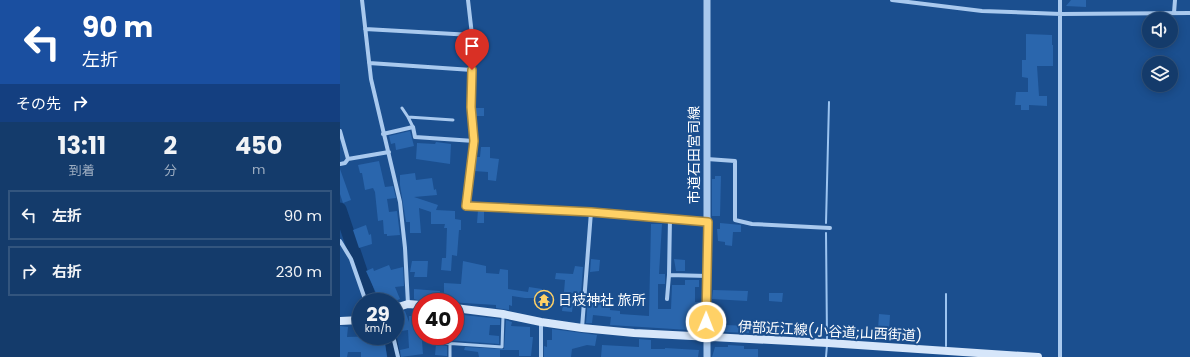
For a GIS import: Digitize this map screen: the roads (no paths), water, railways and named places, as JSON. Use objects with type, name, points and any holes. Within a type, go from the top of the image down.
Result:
[{"type":"main road","points":[[404,305],[412,304]]},
{"type":"main road","name":"伊部近江線(小谷道;山西街道)","points":[[464,309],[504,314],[541,322],[582,328],[706,337],[828,343],[950,354],[1038,357]]},
{"type":"main road","points":[[340,321],[352,320]]},
{"type":"street","points":[[362,0],[369,63],[383,134],[400,202],[405,248],[408,304]]},
{"type":"street","points":[[468,0],[472,36],[471,107],[474,141],[466,206],[591,212],[708,222]]},
{"type":"street","name":"市道石田宮司線","points":[[707,0],[707,357]]},
{"type":"street","points":[[892,0],[982,11],[1061,14],[1142,13]]},
{"type":"street","points":[[936,5],[937,0]]},
{"type":"street","points":[[1060,0],[1060,357]]},
{"type":"street","points":[[1174,12],[1175,0]]},
{"type":"street","points":[[1178,13],[1190,13]]},
{"type":"street","points":[[365,29],[472,36]]},
{"type":"street","points":[[369,63],[472,70]]},
{"type":"street","points":[[383,134],[413,127],[416,137],[474,141]]},
{"type":"street","points":[[340,130],[348,159]]},
{"type":"street","points":[[340,164],[345,163],[348,159],[388,152]]},
{"type":"street","points":[[707,159],[735,161],[735,220],[752,224],[830,228]]},
{"type":"street","points":[[582,328],[591,212]]},
{"type":"street","points":[[667,299],[670,218]]},
{"type":"street","points":[[340,241],[351,259],[363,293]]},
{"type":"street","points":[[669,275],[707,276]]},
{"type":"street","points":[[541,322],[541,357]]},
{"type":"street","points":[[395,345],[398,357]]},
{"type":"lane","points":[[402,108],[413,127]]},
{"type":"lane","points":[[408,117],[453,120]]},
{"type":"lane","points":[[464,344],[502,347],[504,314]]},
{"type":"lane","points":[[450,345],[450,357]]},
{"type":"waterway","points":[[826,223],[829,102]]},
{"type":"waterway","points":[[340,209],[368,293]]},
{"type":"waterway","points":[[826,233],[827,339]]},
{"type":"waterway","points":[[946,294],[946,346]]},
{"type":"waterway","points":[[392,345],[394,357]]},
{"type":"waterway","points":[[826,357],[827,345]]},
{"type":"place","name":"日枝神社 旅所","points":[[544,300]]}]
